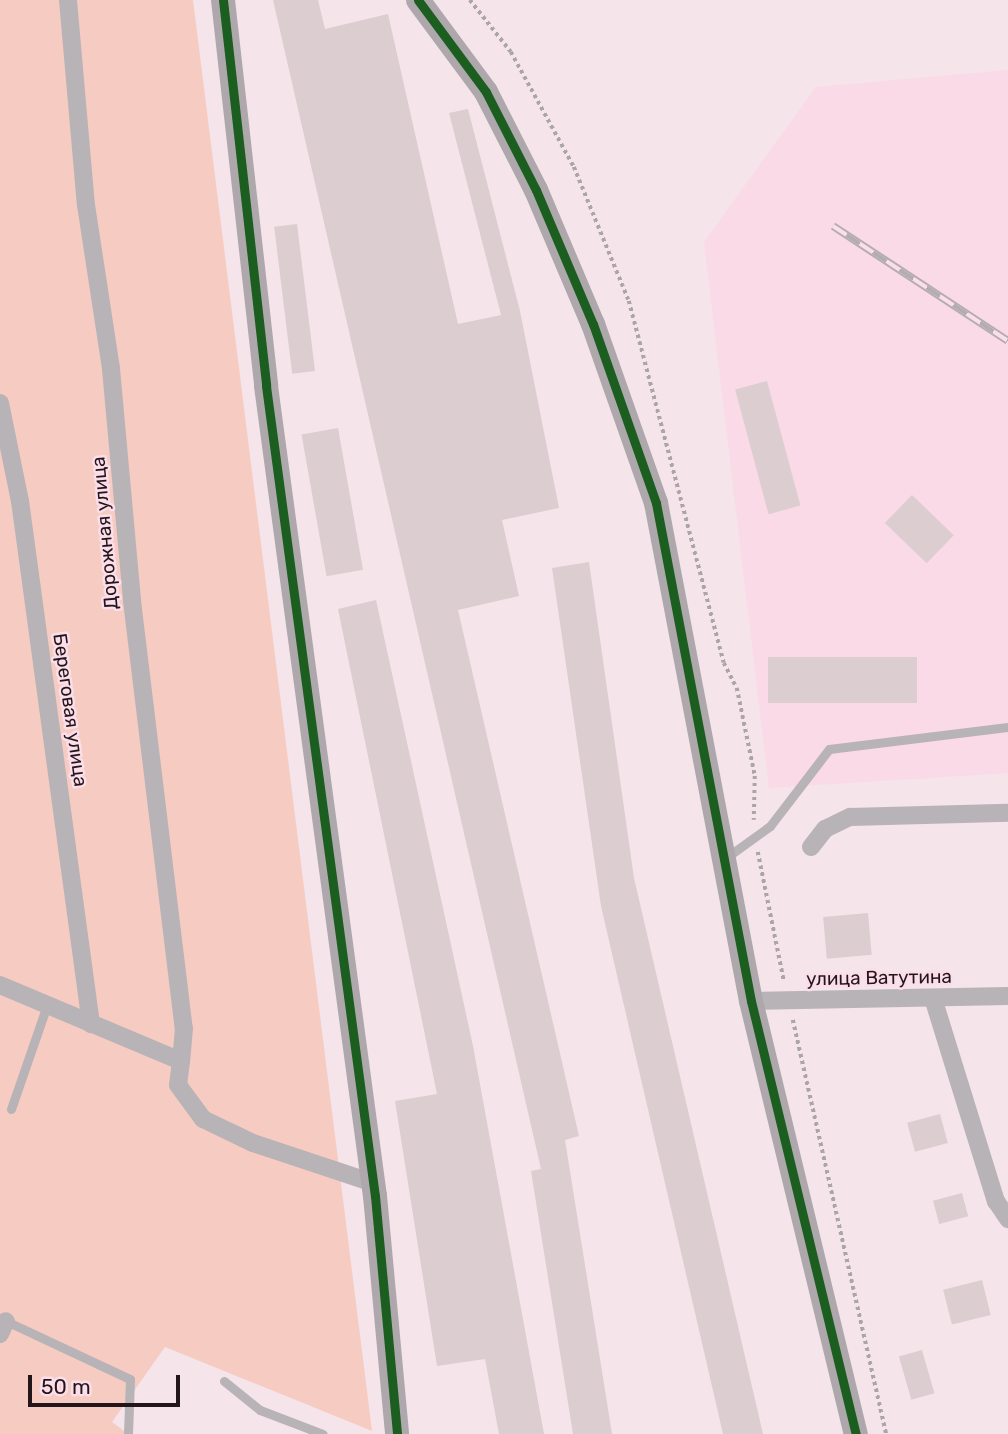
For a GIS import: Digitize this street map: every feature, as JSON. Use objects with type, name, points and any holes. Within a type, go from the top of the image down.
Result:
[{"type":"street","name":"Дорожная улица","points":[[68,0],[86,205],[111,369],[132,601],[184,1028],[178,1085],[203,1119],[253,1143],[373,1183]]},
{"type":"street","points":[[223,0],[266,386],[373,1183],[397,1434]]},
{"type":"street","points":[[418,0],[486,92],[598,337],[656,503],[751,1001],[856,1434]]},
{"type":"street","name":"Береговая улица","points":[[0,402],[20,500],[91,1024]]},
{"type":"street","points":[[811,847],[825,829],[850,817],[1008,813]]},
{"type":"street","points":[[0,985],[181,1062]]},
{"type":"street","name":"улица Ватутина","points":[[751,1001],[1008,996]]},
{"type":"street","points":[[933,998],[996,1201],[1008,1219]]},
{"type":"lane","points":[[722,860],[769,826],[829,749],[1008,727]]},
{"type":"lane","points":[[11,1109],[47,1005]]},
{"type":"lane","points":[[3,1327],[130,1379],[128,1434]]},
{"type":"lane","points":[[224,1381],[260,1410],[323,1434]]},
{"type":"shaded area","points":[[0,0],[193,0],[372,1431],[165,1347],[112,1422],[128,1434],[0,1434]]},
{"type":"shaded area","points":[[1008,70],[1008,773],[769,788],[704,242],[816,87]]},
{"type":"building","points":[[273,0],[318,0],[325,29],[388,14],[458,324],[501,315],[449,113],[468,109],[520,311],[559,508],[502,520],[519,596],[458,610],[579,1136],[565,1140],[612,1434],[573,1434],[531,1171],[541,1169]]},
{"type":"building","points":[[297,224],[315,371],[292,374],[274,227]]},
{"type":"building","points":[[767,381],[800,506],[769,514],[735,390]]},
{"type":"building","points":[[338,428],[363,570],[327,576],[302,434]]},
{"type":"building","points":[[912,495],[954,535],[927,563],[885,523]]},
{"type":"building","points":[[589,562],[634,878],[763,1434],[723,1434],[601,906],[552,568]]},
{"type":"building","points":[[376,600],[473,1046],[544,1434],[499,1434],[485,1359],[437,1366],[395,1101],[437,1094],[338,609]]},
{"type":"building","points":[[768,657],[917,657],[917,703],[768,703]]},
{"type":"building","points":[[868,913],[872,955],[827,959],[823,917]]},
{"type":"building","points":[[940,1114],[948,1143],[915,1152],[907,1123]]},
{"type":"building","points":[[962,1193],[968,1216],[939,1224],[933,1201]]},
{"type":"building","points":[[982,1280],[991,1315],[952,1325],[943,1290]]},
{"type":"building","points":[[922,1350],[934,1393],[911,1400],[899,1357]]},
{"type":"railway","points":[[833,226],[1008,341]]},
{"type":"cycle path","points":[[223,0],[266,386],[375,1196],[397,1434]]},
{"type":"cycle path","points":[[418,0],[486,92],[536,190],[593,324],[656,503],[751,1001],[856,1434]]}]
